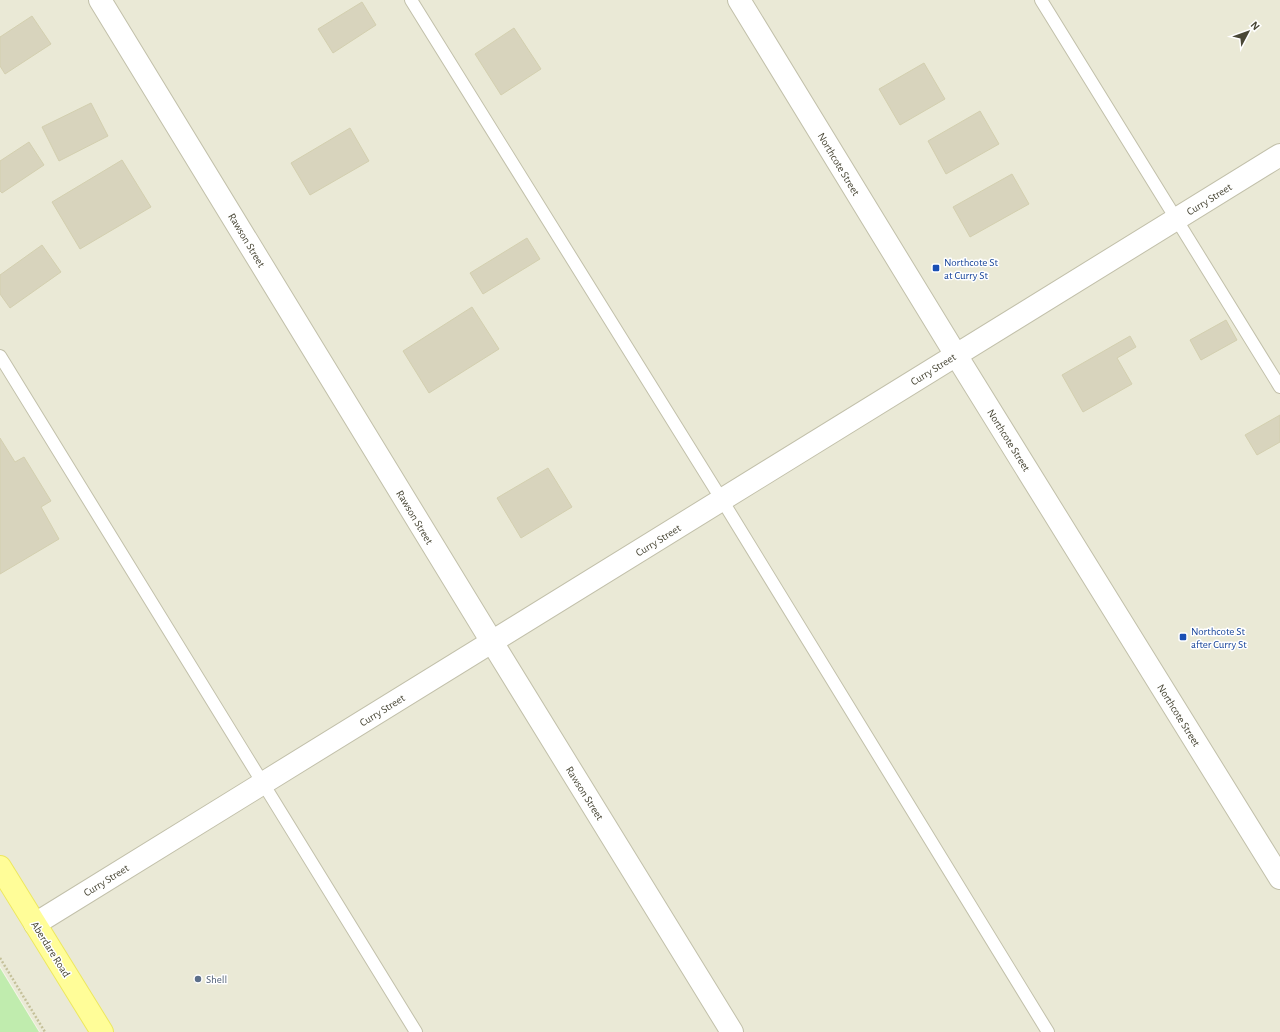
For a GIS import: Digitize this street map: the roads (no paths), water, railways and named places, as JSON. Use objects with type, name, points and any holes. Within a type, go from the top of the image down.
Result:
[{"type":"main road","name":"Aberdare Road","points":[[0,867],[102,1032]]},
{"type":"street","name":"Rawson Street","points":[[100,0],[732,1032]]},
{"type":"street","name":"Northcote Street","points":[[739,0],[956,355],[1280,878]]},
{"type":"street","name":"Curry Street","points":[[35,924],[1280,155]]},
{"type":"lane","points":[[411,0],[722,500],[1048,1032]]},
{"type":"lane","points":[[1041,0],[1280,388]]},
{"type":"lane","points":[[0,356],[416,1032]]},
{"type":"place","name":"Northcote St at Curry St","points":[[936,268]]},
{"type":"place","name":"Northcote St after Curry St","points":[[1183,637]]},
{"type":"place","name":"Shell","points":[[198,979]]}]
